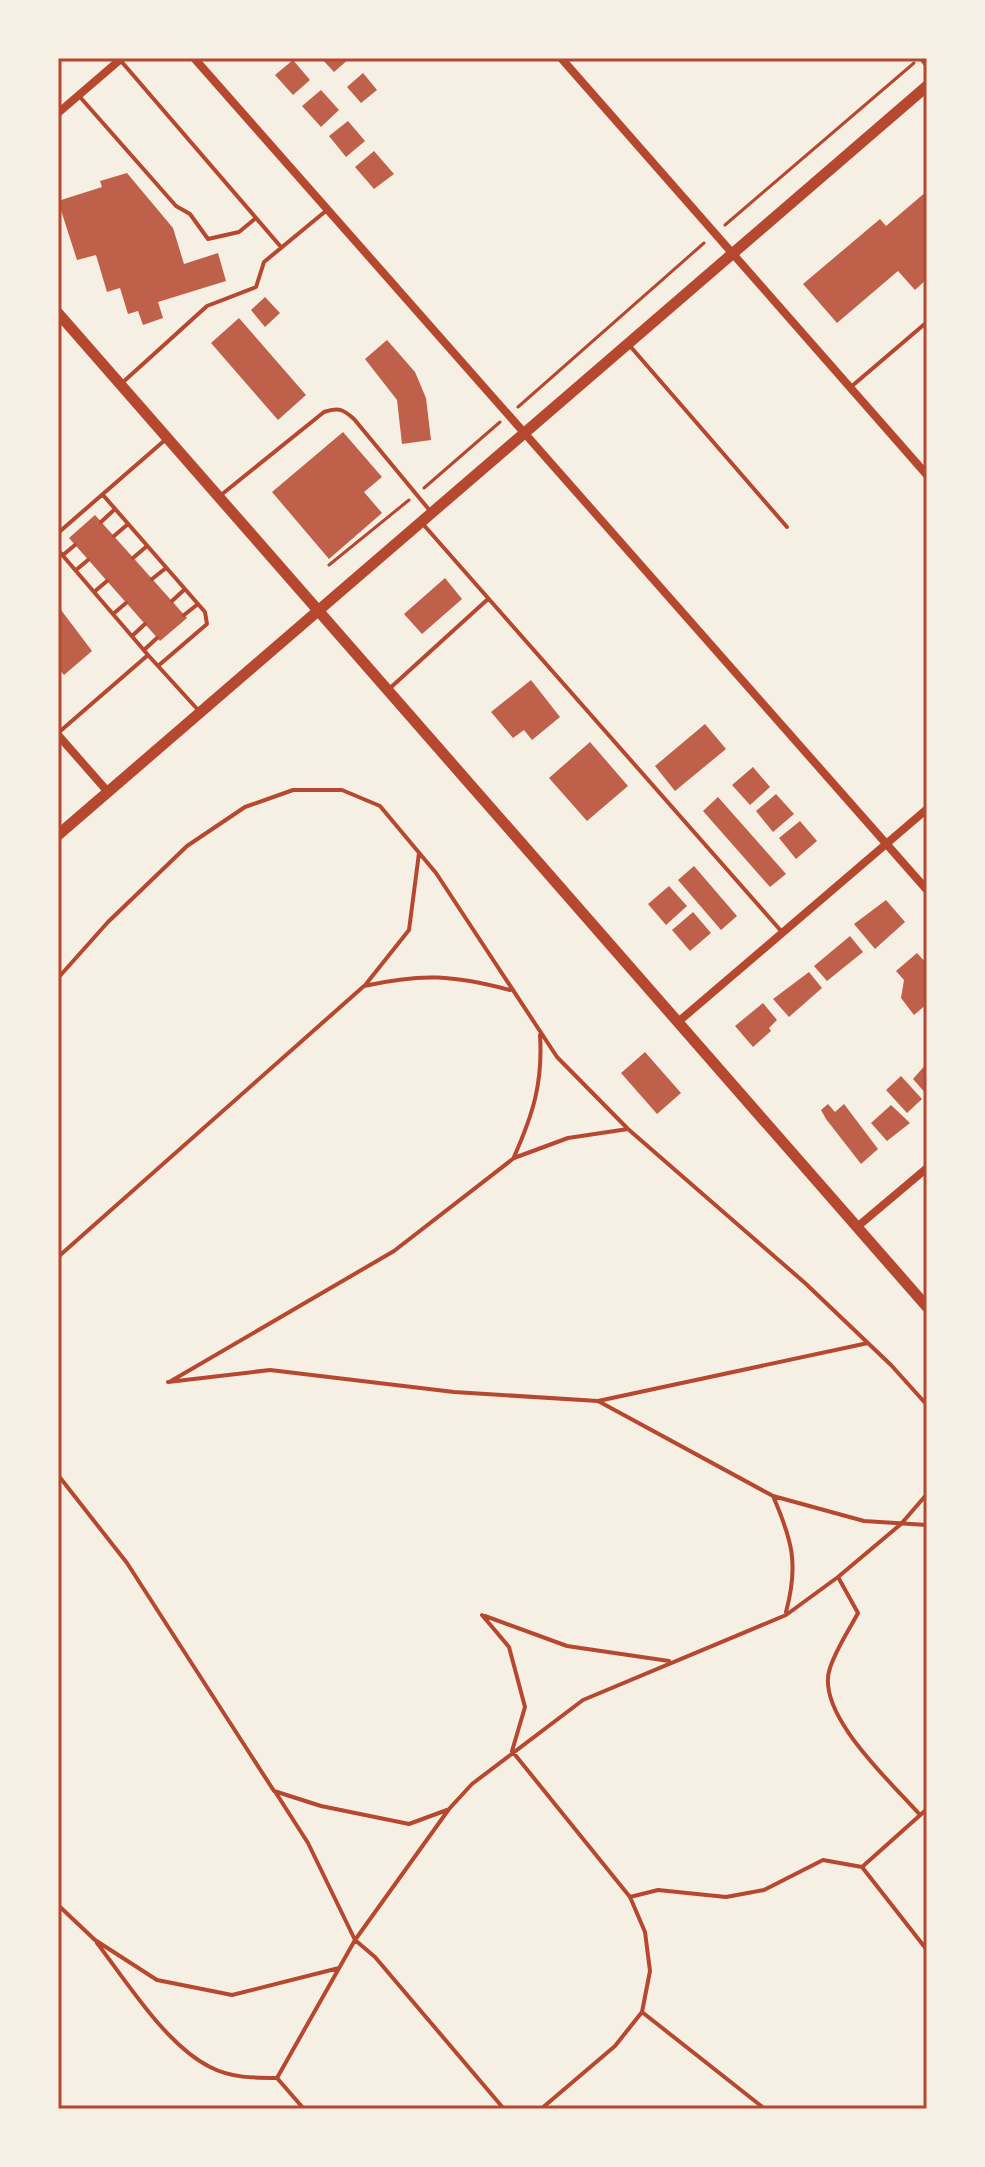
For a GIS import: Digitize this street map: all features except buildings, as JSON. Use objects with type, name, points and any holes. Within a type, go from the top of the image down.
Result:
[{"type":"main road","points":[[58,835],[927,86]]},
{"type":"main road","points":[[58,313],[927,1307]]},
{"type":"street","points":[[194,58],[927,890]]},
{"type":"street","points":[[561,58],[927,475]]},
{"type":"street","points":[[58,113],[121,59]]},
{"type":"street","points":[[58,734],[108,792]]},
{"type":"street","points":[[678,1022],[927,809]]},
{"type":"street","points":[[857,1227],[927,1168]]},
{"type":"lane","points":[[121,59],[281,247]]},
{"type":"lane","points":[[78,95],[176,206],[190,214],[208,239],[239,232],[256,218]]},
{"type":"lane","points":[[120,385],[207,306],[256,287],[264,262],[327,210]]},
{"type":"lane","points":[[850,388],[927,322]]},
{"type":"lane","points":[[629,344],[787,527]]},
{"type":"lane","points":[[219,497],[324,412],[335,408],[343,409],[354,419],[432,514]]},
{"type":"lane","points":[[58,533],[167,438]]},
{"type":"lane","points":[[103,495],[205,612],[207,624],[158,666]]},
{"type":"lane","points":[[101,522],[115,509]]},
{"type":"lane","points":[[422,523],[782,932]]},
{"type":"lane","points":[[114,536],[128,524]]},
{"type":"lane","points":[[63,555],[75,545]]},
{"type":"lane","points":[[133,558],[147,546]]},
{"type":"lane","points":[[58,550],[201,713]]},
{"type":"lane","points":[[76,570],[88,560]]},
{"type":"lane","points":[[152,579],[166,567]]},
{"type":"lane","points":[[94,592],[107,581]]},
{"type":"lane","points":[[172,601],[185,589]]},
{"type":"lane","points":[[389,689],[489,599]]},
{"type":"lane","points":[[113,614],[126,603]]},
{"type":"lane","points":[[184,615],[198,603]]},
{"type":"lane","points":[[132,636],[145,624]]},
{"type":"lane","points":[[144,650],[157,638]]},
{"type":"lane","points":[[58,734],[148,655]]},
{"type":"lane","points":[[58,978],[108,922],[187,846],[245,807],[293,790],[342,790],[380,806],[436,873],[510,990],[557,1057],[628,1129],[714,1201],[868,1343],[927,1405]]},
{"type":"lane","points":[[58,1257],[364,986],[409,930],[419,852]]},
{"type":"lane","points":[[364,986],[412,975],[468,979],[510,990]]},
{"type":"lane","points":[[514,1158],[531,1119],[543,1071],[540,1033]]},
{"type":"lane","points":[[628,1129],[568,1138],[514,1158],[394,1251],[168,1382],[270,1370],[454,1392],[598,1401],[868,1343]]},
{"type":"lane","points":[[598,1401],[773,1496],[864,1521],[927,1525]]},
{"type":"lane","points":[[58,1475],[127,1563],[308,1843],[355,1940],[375,1957],[504,2109]]},
{"type":"lane","points":[[277,2078],[355,1940],[449,1809],[472,1784],[583,1700],[669,1661],[748,1634],[786,1615],[838,1577],[901,1524],[927,1494]]},
{"type":"lane","points":[[773,1496],[792,1541],[794,1583],[786,1615]]},
{"type":"lane","points":[[838,1577],[858,1613],[828,1670],[830,1701],[843,1726],[920,1815]]},
{"type":"lane","points":[[512,1751],[525,1707],[509,1647],[482,1615],[567,1646],[669,1661]]},
{"type":"lane","points":[[512,1751],[630,1897],[645,1932],[650,1971],[642,2012],[615,2046],[541,2109]]},
{"type":"lane","points":[[274,1791],[321,1806],[409,1824],[449,1809]]},
{"type":"lane","points":[[862,1867],[927,1809]]},
{"type":"lane","points":[[630,1897],[658,1890],[726,1897],[764,1890],[823,1860],[862,1867],[927,1950]]},
{"type":"lane","points":[[58,1905],[95,1940],[168,2033],[209,2067],[241,2077],[277,2078],[304,2109]]},
{"type":"lane","points":[[95,1940],[157,1980],[232,1995],[339,1968]]},
{"type":"lane","points":[[642,2012],[765,2109]]},
{"type":"path","points":[[329,565],[507,416],[715,233],[923,60]]}]
